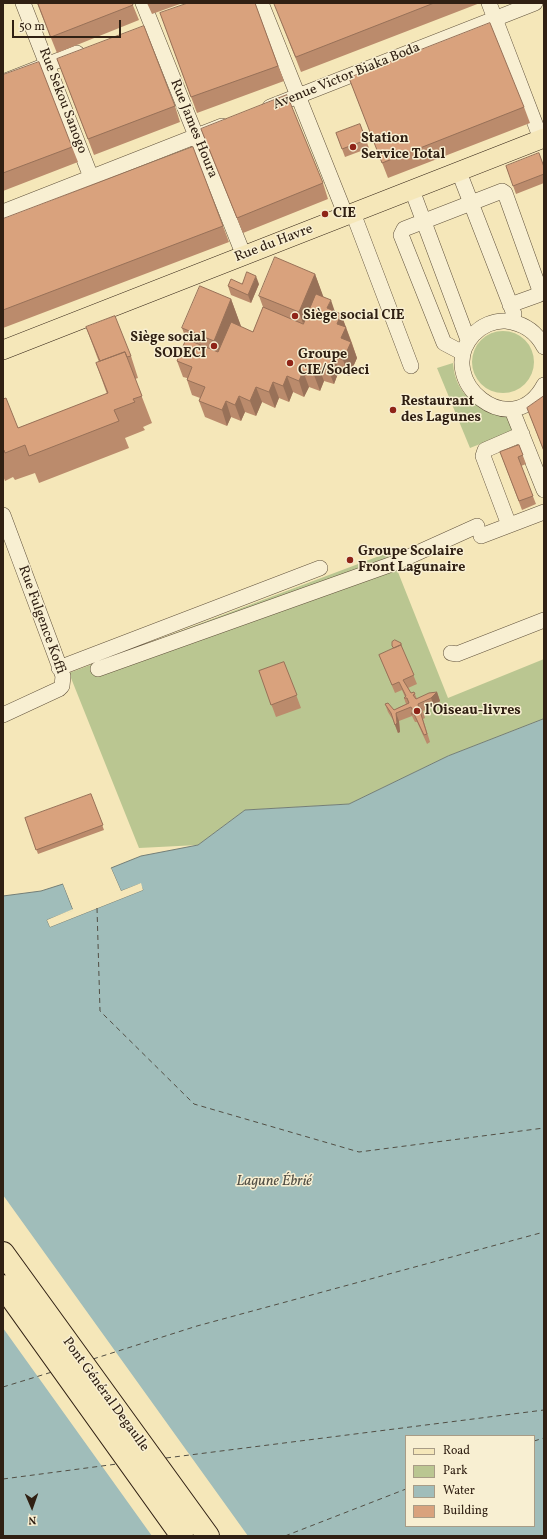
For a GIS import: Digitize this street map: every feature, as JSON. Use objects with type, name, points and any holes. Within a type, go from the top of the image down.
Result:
[{"type":"highway","name":"Pont Général Degaulle","points":[[3,1253],[208,1536]]},
{"type":"highway","name":"Pont Général Degaulle","points":[[3,1286],[182,1536]]},
{"type":"main road","name":"Rue du Havre","points":[[3,350],[543,139]]},
{"type":"street","name":"Rue Sekou Sanogo","points":[[23,3],[91,177]]},
{"type":"street","name":"Rue James Houra","points":[[143,3],[158,22],[196,136],[244,256]]},
{"type":"street","points":[[262,3],[298,96],[411,366]]},
{"type":"street","points":[[489,3],[543,139]]},
{"type":"street","name":"Avenue Victor Biaka Boda","points":[[254,114],[535,3]]},
{"type":"street","points":[[136,30],[158,22]]},
{"type":"street","points":[[3,82],[92,48]]},
{"type":"street","points":[[3,212],[233,122]]},
{"type":"street","points":[[459,172],[517,322]]},
{"type":"street","points":[[412,190],[424,221],[465,347],[462,367],[465,380],[483,402],[502,410],[512,410],[530,402],[544,385]]},
{"type":"street","points":[[465,347],[444,343],[401,235],[404,229],[500,191],[505,193],[539,288],[538,294],[510,305]]},
{"type":"street","points":[[465,347],[477,330],[489,323],[503,321],[517,322],[529,329],[543,341]]},
{"type":"street","points":[[512,410],[544,490]]},
{"type":"street","points":[[509,525],[483,456],[485,450],[522,434]]},
{"type":"street","points":[[98,669],[395,564],[480,531],[509,525],[544,512]]},
{"type":"street","name":"Rue Fulgence Koffi","points":[[3,515],[63,682],[59,689],[3,715]]},
{"type":"street","points":[[59,668],[320,568]]},
{"type":"street","points":[[451,653],[457,654],[544,620]]},
{"type":"green space","points":[[497,331],[509,331],[525,340],[532,350],[534,362],[532,374],[525,384],[509,393],[497,393],[486,388],[477,379],[472,368],[472,356],[477,345],[486,336]]},
{"type":"green space","points":[[453,363],[458,384],[463,392],[478,405],[496,413],[507,415],[513,431],[470,448],[437,368]]},
{"type":"green space","points":[[390,552],[448,698],[544,659],[544,719],[448,756],[349,804],[245,810],[198,845],[139,848],[69,673]]},
{"type":"water","name":"Lagune Ébrié","points":[[544,719],[544,1536],[3,1536],[3,896],[41,891],[63,884],[73,910],[47,920],[50,927],[143,890],[140,884],[121,891],[111,868],[141,856],[198,845],[245,810],[349,804],[448,756]]},
{"type":"pier","points":[[111,868],[121,891],[141,883],[143,890],[50,927],[47,920],[73,909],[63,884],[65,883],[75,910],[49,921],[51,925],[141,889],[139,886],[120,893],[110,869]]},
{"type":"pier","points":[[3,1195],[248,1536],[152,1536],[3,1328]]},
{"type":"building","points":[[38,3],[132,3],[133,5],[51,37]]},
{"type":"building","points":[[188,3],[255,3],[278,66],[191,97],[160,13]]},
{"type":"building","points":[[274,3],[434,3],[296,57]]},
{"type":"building","points":[[490,23],[524,107],[382,163],[349,78]]},
{"type":"building","points":[[144,26],[175,106],[88,139],[57,59]]},
{"type":"building","points":[[39,62],[72,147],[3,173],[3,75]]},
{"type":"building","points":[[287,95],[323,183],[237,218],[201,129]]},
{"type":"building","points":[[360,124],[366,140],[342,149],[336,133]]},
{"type":"building","points":[[193,147],[223,226],[3,310],[3,219]]},
{"type":"building","points":[[539,153],[544,167],[544,174],[513,186],[506,166]]},
{"type":"building","points":[[275,257],[315,274],[299,312],[259,296]]},
{"type":"building","points":[[247,272],[256,276],[248,295],[228,286],[231,279],[242,284]]},
{"type":"building","points":[[200,286],[231,299],[214,341],[182,328]]},
{"type":"building","name":"Groupe CIE/Sodeci","points":[[316,294],[331,300],[327,308],[341,314],[337,324],[346,327],[341,338],[351,342],[343,360],[334,356],[328,369],[318,365],[314,375],[303,371],[299,381],[287,376],[283,386],[273,382],[269,392],[256,387],[250,401],[239,396],[235,405],[226,401],[222,410],[199,401],[205,387],[187,380],[192,367],[177,361],[186,339],[218,352],[231,322],[253,332],[263,307],[303,324]]},
{"type":"building","points":[[115,316],[131,356],[127,357],[125,352],[100,361],[86,327]]},
{"type":"building","points":[[125,352],[142,396],[133,399],[135,402],[114,410],[119,421],[29,456],[25,445],[5,453],[3,450],[3,399],[6,398],[18,428],[108,393],[96,363]]},
{"type":"building","points":[[544,396],[544,451],[527,408]]},
{"type":"building","points":[[519,445],[523,455],[518,457],[533,496],[519,501],[500,452]]},
{"type":"building","points":[[395,640],[401,643],[401,645],[394,648],[392,646],[392,642]]},
{"type":"building","points":[[401,645],[414,675],[403,680],[411,693],[414,692],[415,694],[413,695],[416,699],[429,693],[437,692],[431,698],[418,704],[419,709],[421,708],[422,710],[420,711],[427,734],[424,735],[414,714],[411,714],[413,711],[411,707],[396,713],[397,723],[395,725],[391,713],[385,704],[388,703],[394,710],[409,703],[407,698],[404,698],[406,696],[399,682],[392,685],[379,655]]},
{"type":"building","points":[[284,662],[297,695],[271,705],[259,671]]},
{"type":"building","points":[[91,794],[103,825],[36,850],[25,818]]},
{"type":"ferry route","points":[[97,908],[100,1011],[194,1104],[359,1152],[544,1128]]},
{"type":"ferry route","points":[[93,1359],[197,1326],[544,1232]]},
{"type":"ferry route","points":[[3,1387],[52,1372]]},
{"type":"ferry route","points":[[166,1458],[544,1410]]},
{"type":"ferry route","points":[[535,1441],[544,1438]]},
{"type":"ferry route","points":[[3,1479],[117,1464]]},
{"type":"ferry route","points":[[285,1536],[405,1489]]},
{"type":"place","name":"Station Service Total","points":[[353,147]]},
{"type":"place","name":"CIE","points":[[325,214]]},
{"type":"place","name":"Siège social CIE","points":[[295,316]]},
{"type":"place","name":"Siège social SODECI","points":[[214,346]]},
{"type":"place","name":"Groupe CIE/Sodeci","points":[[290,363]]},
{"type":"place","name":"Restaurant des Lagunes","points":[[393,410]]},
{"type":"place","name":"Groupe Scolaire Front Lagunaire","points":[[350,560]]},
{"type":"place","name":"l'Oiseau-livres","points":[[417,711]]}]
